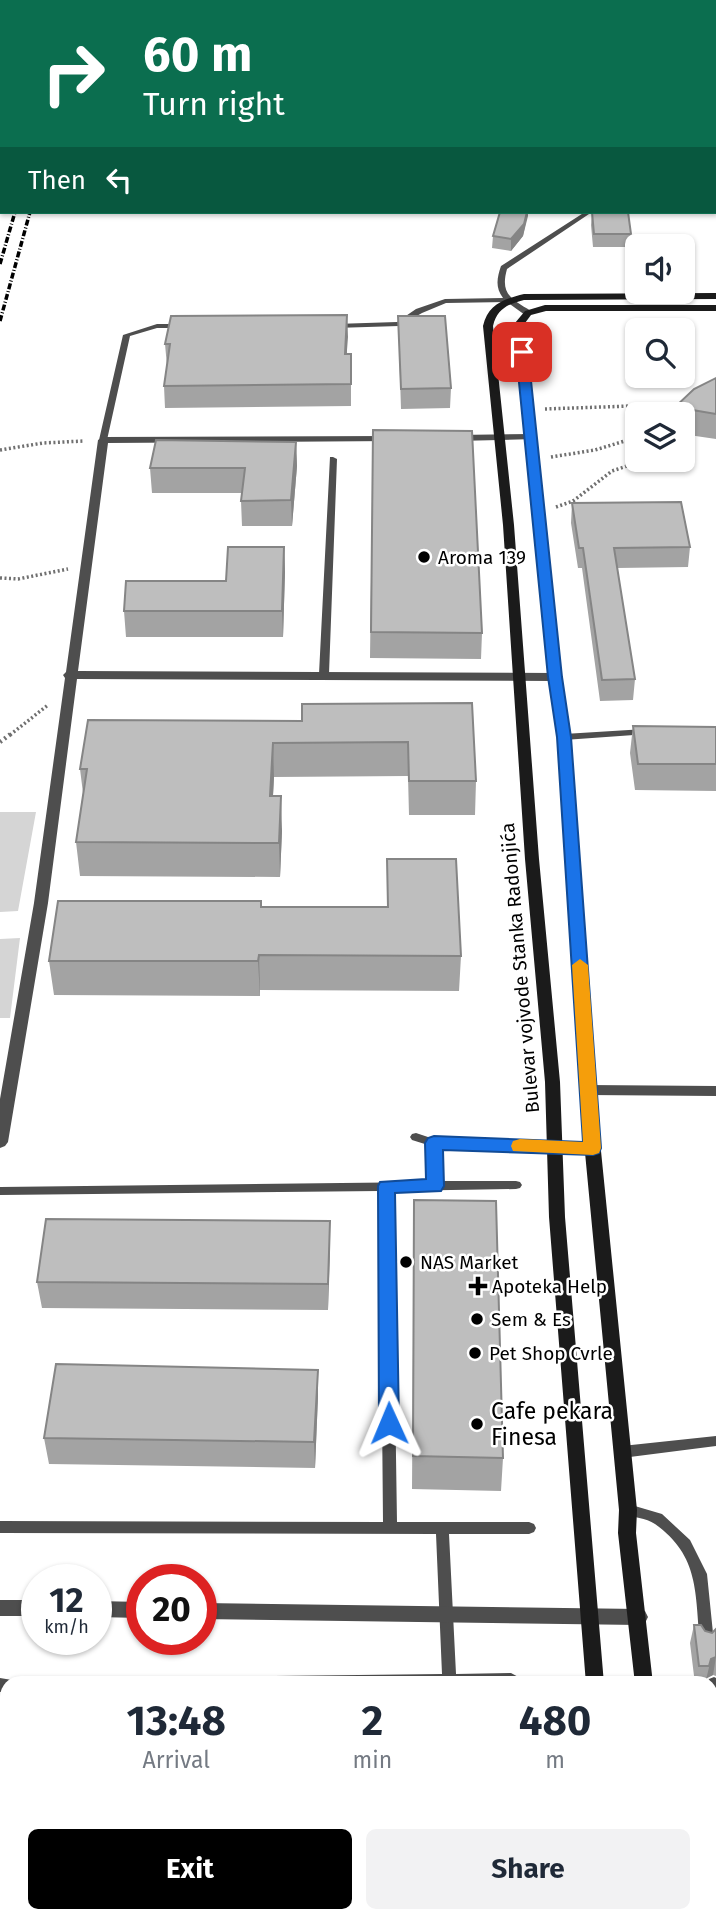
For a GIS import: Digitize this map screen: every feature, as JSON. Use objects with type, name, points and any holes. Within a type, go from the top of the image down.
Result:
[{"type":"street","points":[[508,300],[554,295],[716,296]]},
{"type":"street","name":"Bulevar vojvode Stanka Radonjića","points":[[508,300],[493,310],[488,326],[500,438],[533,872],[558,1147],[557,1217],[594,1676]]},
{"type":"street","points":[[643,1676],[639,1616],[627,1533],[628,1510],[588,1090],[564,737],[555,677],[520,323],[528,313],[545,308],[716,308]]},
{"type":"street","points":[[438,438],[531,437]]},
{"type":"street","points":[[0,1142],[41,903],[69,675],[103,440],[400,439]]},
{"type":"street","points":[[69,675],[555,677]]},
{"type":"street","points":[[588,1090],[716,1091]]},
{"type":"street","points":[[0,1608],[21,1608]]},
{"type":"street","points":[[217,1611],[639,1616]]},
{"type":"lane","points":[[528,313],[508,300],[500,291],[504,268],[586,214]]},
{"type":"lane","points":[[323,326],[400,324],[419,311],[445,301],[508,300]]},
{"type":"lane","points":[[103,440],[127,335],[157,326],[198,326]]},
{"type":"lane","points":[[324,674],[333,459]]},
{"type":"lane","points":[[564,737],[663,732]]},
{"type":"lane","points":[[416,1137],[434,1143],[593,1148]]},
{"type":"lane","points":[[434,1143],[435,1186]]},
{"type":"lane","points":[[0,1191],[516,1185]]},
{"type":"lane","points":[[386,1186],[390,1528]]},
{"type":"lane","points":[[622,1452],[716,1441]]},
{"type":"lane","points":[[628,1510],[657,1518],[685,1544],[699,1574],[708,1643]]},
{"type":"lane","points":[[0,1527],[529,1528]]},
{"type":"lane","points":[[442,1528],[449,1676]]},
{"type":"path","points":[[528,409],[625,406]]},
{"type":"path","points":[[0,450],[43,443],[103,440]]},
{"type":"path","points":[[533,456],[555,457],[582,453],[625,441]]},
{"type":"path","points":[[539,508],[562,506],[612,471],[625,467]]},
{"type":"path","points":[[0,578],[18,579],[59,572],[85,562]]},
{"type":"path","points":[[0,742],[47,705],[66,701]]},
{"type":"shaded area","points":[[0,812],[36,812],[18,911],[0,912]]},
{"type":"shaded area","points":[[20,938],[10,1018],[0,1018],[0,939]]},
{"type":"building","points":[[499,214],[526,214],[524,224],[511,239],[493,236]]},
{"type":"building","points":[[592,214],[628,214],[631,234],[594,234]]},
{"type":"building","points":[[347,315],[345,354],[351,354],[351,384],[164,386],[170,344],[165,344],[171,316]]},
{"type":"building","points":[[398,316],[445,316],[451,388],[401,389]]},
{"type":"building","points":[[716,378],[716,414],[695,410],[695,402],[680,402],[694,389]]},
{"type":"building","name":"Aroma 139","points":[[373,430],[472,431],[482,633],[371,632]]},
{"type":"building","points":[[156,440],[296,442],[291,500],[241,501],[245,468],[150,468]]},
{"type":"building","points":[[681,502],[690,547],[614,548],[635,679],[602,680],[583,548],[579,548],[572,503]]},
{"type":"building","points":[[228,547],[284,547],[282,611],[124,611],[126,581],[226,581]]},
{"type":"building","points":[[472,703],[476,781],[409,781],[408,742],[273,743],[270,796],[281,796],[279,843],[76,842],[87,769],[80,769],[88,720],[302,721],[302,704]]},
{"type":"building","points":[[633,726],[716,727],[716,764],[638,764]]},
{"type":"building","points":[[387,859],[456,859],[461,956],[259,955],[258,961],[49,961],[58,901],[261,901],[261,907],[388,907]]},
{"type":"building","points":[[414,1200],[496,1201],[503,1458],[413,1456]]},
{"type":"building","points":[[46,1219],[330,1221],[328,1284],[37,1282]]},
{"type":"building","points":[[56,1364],[318,1370],[314,1442],[44,1438]]},
{"type":"building","points":[[694,1625],[701,1625],[705,1631],[712,1633],[716,1629],[716,1657],[711,1659],[709,1666],[699,1666]]},
{"type":"railway","points":[[0,264],[14,214]]},
{"type":"railway","points":[[0,321],[29,214]]},
{"type":"slow traffic","points":[[520,1146],[593,1148],[580,965]]},
{"type":"place","name":"Aroma 139","points":[[424,557]]},
{"type":"place","name":"NAS Market","points":[[406,1262]]},
{"type":"place","name":"Apoteka Help","points":[[478,1286]]},
{"type":"place","name":"Sem & Es","points":[[477,1319]]},
{"type":"place","name":"Pet Shop Cvrle","points":[[475,1353]]},
{"type":"place","name":"Cafe pekara Finesa","points":[[477,1424]]},
{"type":"route","points":[[389,1423],[386,1186],[435,1186],[434,1143],[593,1148],[564,737],[555,677],[546,566],[522,352]]}]
